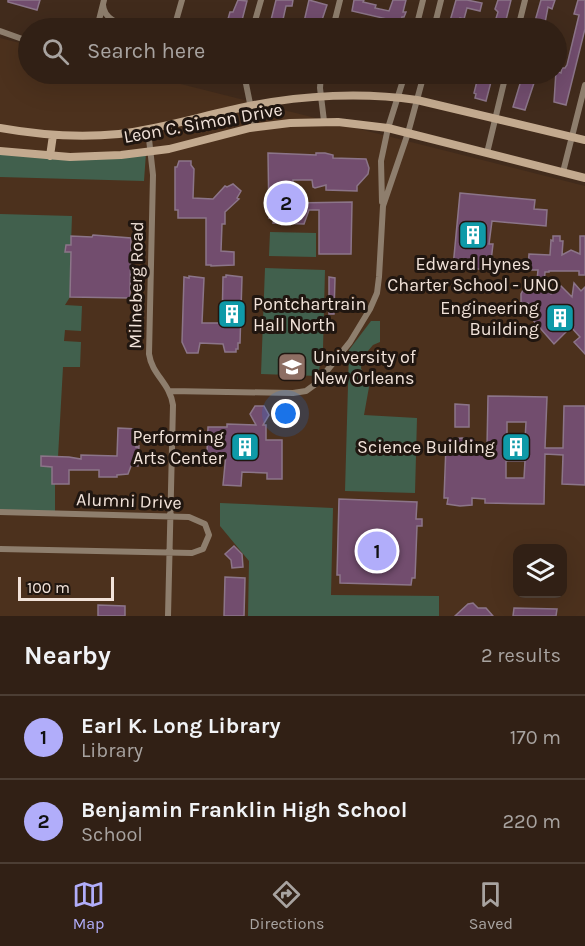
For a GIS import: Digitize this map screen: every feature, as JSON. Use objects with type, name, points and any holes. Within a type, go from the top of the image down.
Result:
[{"type":"main road","name":"Leon C. Simon Drive","points":[[0,128],[53,135],[99,136],[148,129],[250,106],[321,97],[398,97],[495,117],[585,140]]},
{"type":"main road","name":"Leon C. Simon Drive","points":[[0,151],[89,157],[152,152],[255,128],[324,121],[388,128],[585,178]]},
{"type":"main road","points":[[50,156],[53,135]]},
{"type":"street","points":[[177,18],[182,0]]},
{"type":"street","points":[[256,18],[261,0]]},
{"type":"street","points":[[336,18],[340,0]]},
{"type":"street","points":[[418,18],[423,0]]},
{"type":"street","points":[[437,18],[441,0]]},
{"type":"street","points":[[520,18],[525,0]]},
{"type":"street","points":[[100,18],[104,2]]},
{"type":"street","points":[[104,2],[106,14],[110,18]]},
{"type":"street","points":[[0,32],[18,38]]},
{"type":"street","points":[[246,84],[255,128]]},
{"type":"street","points":[[320,84],[324,121]]},
{"type":"street","points":[[170,391],[293,393],[306,391],[357,333],[374,301],[380,277],[381,161],[388,128],[402,84]]},
{"type":"street","points":[[382,216],[389,185],[408,133],[421,84]]},
{"type":"street","points":[[487,153],[503,84]]},
{"type":"street","points":[[563,172],[585,85]]},
{"type":"street","name":"Milneberg Road","points":[[148,129],[153,175],[149,354],[154,370],[170,391],[173,418],[168,616]]},
{"type":"street","name":"Alumni Drive","points":[[0,512],[170,517],[199,520],[208,528],[209,535],[205,546],[200,551],[192,553],[0,549]]},
{"type":"shaded area","name":"University of New Orleans","points":[[0,38],[18,42],[18,84],[181,84],[585,186],[585,616],[0,616]]},
{"type":"green space","points":[[0,151],[19,154],[146,153],[144,181],[0,177]]},
{"type":"green space","points":[[0,214],[72,216],[71,245],[66,245],[66,252],[71,252],[70,297],[65,305],[82,306],[81,331],[65,330],[64,341],[81,342],[80,367],[63,367],[58,457],[41,457],[41,466],[52,467],[52,483],[55,484],[55,514],[0,512]]},
{"type":"green space","points":[[270,232],[316,233],[316,257],[269,256]]},
{"type":"green space","points":[[265,268],[325,270],[323,348],[318,376],[261,374]]},
{"type":"green space","points":[[371,321],[380,321],[380,342],[373,345],[362,358],[361,368],[369,387],[364,415],[417,418],[415,493],[345,491],[349,350]]},
{"type":"green space","points":[[220,503],[333,508],[331,595],[439,596],[439,616],[248,616],[249,561],[220,526]]},
{"type":"building","points":[[8,0],[40,0],[37,10],[8,2]]},
{"type":"building","points":[[238,0],[247,1],[243,18],[228,18],[230,12],[233,12]]},
{"type":"building","points":[[276,0],[293,0],[292,6],[286,6],[283,18],[272,18]]},
{"type":"building","points":[[309,0],[327,5],[323,18],[305,18]]},
{"type":"building","points":[[354,0],[364,0],[363,2],[376,5],[375,8],[389,11],[393,0],[406,0],[403,12],[406,12],[402,18],[383,18],[352,11]]},
{"type":"building","points":[[456,0],[482,3],[480,11],[467,8],[464,18],[451,18]]},
{"type":"building","points":[[498,0],[511,0],[506,18],[496,18],[498,12],[495,9]]},
{"type":"building","points":[[541,0],[555,0],[552,9],[548,7],[546,18],[536,18]]},
{"type":"building","points":[[578,0],[585,0],[585,29],[566,105],[554,102],[555,84],[567,84],[567,65],[579,15],[574,14]]},
{"type":"building","points":[[476,84],[490,84],[486,101],[475,98]]},
{"type":"building","points":[[520,84],[534,84],[525,110],[513,107]]},
{"type":"building","points":[[268,153],[316,155],[316,153],[325,153],[333,155],[333,158],[366,159],[368,174],[357,186],[357,191],[326,190],[326,185],[313,187],[312,180],[293,180],[293,203],[352,202],[351,254],[319,254],[319,210],[309,210],[304,224],[273,223],[274,218],[269,218]]},
{"type":"building","points":[[179,161],[191,161],[194,169],[193,198],[213,199],[225,186],[233,184],[241,191],[237,198],[239,199],[225,212],[225,224],[222,224],[221,251],[234,252],[234,265],[206,265],[206,218],[178,218],[178,210],[175,210],[175,167]]},
{"type":"building","name":"Edward Hynes Charter School - UNO","points":[[460,193],[535,200],[534,209],[547,210],[546,226],[492,221],[489,244],[493,244],[490,270],[453,267]]},
{"type":"building","points":[[93,235],[131,238],[130,298],[70,297],[71,252],[65,252],[66,245],[71,245],[71,236],[92,237]]},
{"type":"building","points":[[553,236],[560,236],[560,241],[563,241],[562,255],[571,250],[580,254],[580,236],[585,236],[585,275],[579,275],[579,271],[545,272],[544,287],[551,294],[561,286],[572,297],[574,283],[581,291],[585,287],[585,354],[574,342],[580,337],[571,327],[554,344],[533,320],[538,315],[528,303],[521,303],[521,294],[525,286],[537,280],[538,270],[528,270],[529,254],[550,255]]},
{"type":"building","name":"Pontchartrain Hall North","points":[[226,275],[242,277],[238,349],[236,352],[225,352],[223,344],[200,343],[198,353],[187,353],[182,342],[184,277],[204,278],[202,323],[222,323],[223,277]]},
{"type":"building","points":[[329,277],[335,278],[334,314],[329,314]]},
{"type":"building","points":[[488,396],[547,397],[545,448],[563,448],[564,406],[585,406],[585,485],[562,484],[563,455],[545,454],[544,504],[485,503],[485,499],[472,498],[472,505],[447,504],[448,498],[444,498],[446,445],[449,445],[449,439],[474,440],[474,446],[487,447]],"holes":[[[507,422],[526,422],[525,440],[507,440]],[[506,461],[525,461],[524,478],[506,478]]]},
{"type":"building","points":[[455,404],[469,405],[469,427],[455,427]]},
{"type":"building","name":"Performing Arts Center","points":[[255,406],[264,406],[269,415],[263,425],[266,425],[266,440],[282,440],[282,479],[267,479],[267,473],[242,472],[241,486],[223,485],[226,454],[207,453],[208,427],[227,427],[227,424],[256,425],[250,414]]},
{"type":"building","points":[[118,428],[137,429],[138,466],[131,466],[128,474],[117,475],[117,477],[99,477],[99,470],[69,470],[69,484],[52,484],[52,467],[41,466],[41,456],[81,459],[81,455],[117,456]]},
{"type":"building","points":[[339,499],[417,502],[416,519],[422,519],[422,526],[417,526],[415,578],[412,578],[411,585],[340,583],[340,575],[337,575]]},
{"type":"building","points":[[234,546],[242,554],[243,567],[232,568],[231,560],[225,554]]},
{"type":"building","points":[[225,577],[245,578],[244,616],[224,616]]},
{"type":"building","points":[[473,603],[478,608],[486,608],[493,616],[455,616],[468,604]]},
{"type":"building","points":[[98,605],[125,606],[125,616],[98,616]]},
{"type":"building","points":[[514,608],[557,609],[556,616],[513,616]]},
{"type":"place","name":"Benjamin Franklin High School","points":[[286,203]]},
{"type":"place","name":"Edward Hynes Charter School - UNO","points":[[473,235]]},
{"type":"place","name":"Pontchartrain Hall North","points":[[232,314]]},
{"type":"place","name":"Engineering Building","points":[[560,318]]},
{"type":"place","name":"University of New Orleans","points":[[292,367]]},
{"type":"place","name":"Performing Arts Center","points":[[245,447]]},
{"type":"place","name":"Science Building","points":[[516,447]]},
{"type":"place","name":"Earl K. Long Library","points":[[377,551]]}]
